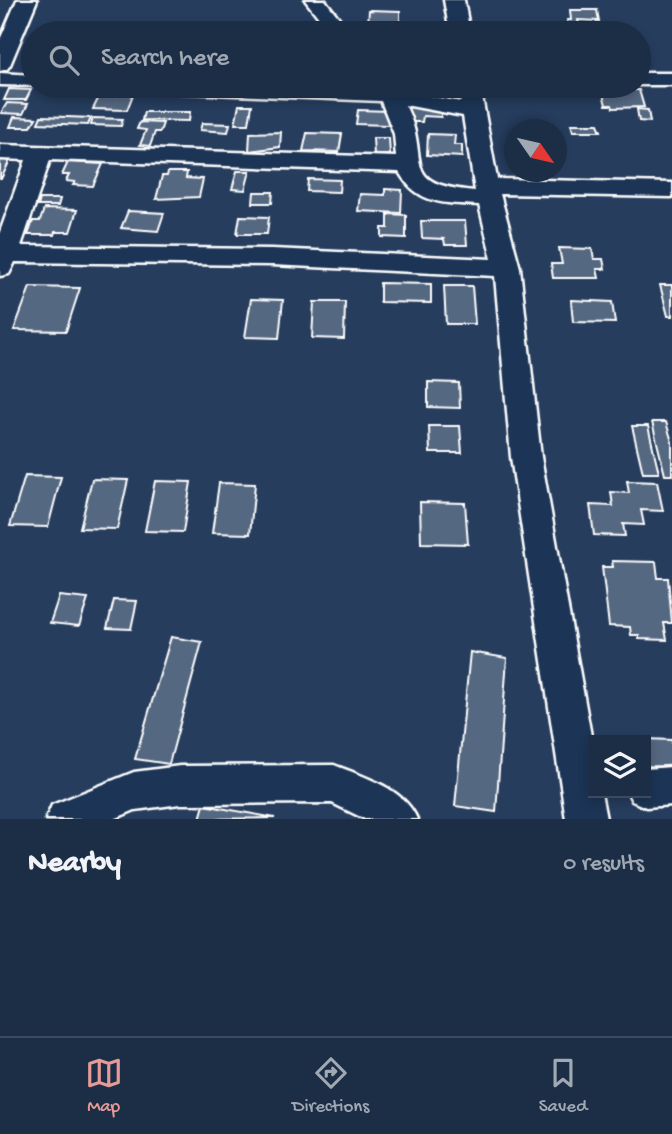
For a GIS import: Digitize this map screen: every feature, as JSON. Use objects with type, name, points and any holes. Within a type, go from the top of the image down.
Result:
[{"type":"street","points":[[0,65],[27,0]]},
{"type":"street","points":[[315,0],[332,21]]},
{"type":"street","points":[[454,0],[458,21]]},
{"type":"street","points":[[0,79],[21,80]]},
{"type":"street","points":[[651,79],[672,79]]},
{"type":"street","points":[[389,98],[410,145],[407,165],[418,184],[440,195],[672,190]]},
{"type":"street","points":[[471,98],[487,193],[507,268],[526,457],[587,801]]},
{"type":"street","points":[[0,152],[407,165]]},
{"type":"street","points":[[40,154],[3,261],[272,257],[507,268]]},
{"type":"street","points":[[66,819],[134,791],[180,785],[334,784],[378,804],[397,819]]},
{"type":"street","points":[[651,788],[672,786]]},
{"type":"building","points":[[369,10],[400,11],[400,21],[368,21]]},
{"type":"building","points":[[570,10],[597,10],[599,21],[567,21],[571,20]]},
{"type":"building","points":[[9,89],[21,90],[21,98],[27,98],[26,100],[4,100]]},
{"type":"building","points":[[98,98],[132,98],[127,110],[93,109]]},
{"type":"building","points":[[604,98],[641,98],[644,107],[613,108],[612,105],[606,105]]},
{"type":"building","points":[[7,103],[28,104],[23,114],[1,113]]},
{"type":"building","points":[[239,105],[252,105],[249,124],[235,124]]},
{"type":"building","points":[[407,107],[441,109],[441,117],[423,116],[422,122],[406,122]]},
{"type":"building","points":[[637,109],[648,110],[650,122],[639,121]]},
{"type":"building","points":[[358,110],[389,111],[388,125],[356,124]]},
{"type":"building","points":[[144,112],[190,112],[189,121],[142,120]]},
{"type":"building","points":[[41,116],[91,118],[88,125],[38,123]]},
{"type":"building","points":[[14,117],[36,118],[31,127],[10,127]]},
{"type":"building","points":[[93,118],[123,119],[121,126],[91,125]]},
{"type":"building","points":[[140,122],[163,123],[160,132],[155,132],[150,146],[140,145],[146,130],[137,129]]},
{"type":"building","points":[[202,123],[230,124],[228,132],[200,130]]},
{"type":"building","points":[[571,124],[598,124],[601,131],[573,131]]},
{"type":"building","points":[[281,132],[280,147],[249,151],[250,133]]},
{"type":"building","points":[[307,133],[342,134],[339,152],[303,151]]},
{"type":"building","points":[[428,134],[455,135],[454,145],[462,145],[462,157],[427,155]]},
{"type":"building","points":[[373,138],[389,138],[390,155],[374,155]]},
{"type":"building","points":[[0,157],[11,158],[1,179],[0,179]]},
{"type":"building","points":[[68,162],[103,164],[93,186],[73,185],[75,182],[66,181],[69,175],[62,175]]},
{"type":"building","points":[[237,171],[250,171],[245,190],[232,189]]},
{"type":"building","points":[[168,172],[187,172],[186,178],[203,179],[199,197],[156,199],[162,176],[167,176]]},
{"type":"building","points":[[308,179],[340,180],[339,192],[307,191]]},
{"type":"building","points":[[385,189],[402,190],[401,213],[358,211],[360,194],[385,195]]},
{"type":"building","points":[[254,192],[273,192],[272,203],[253,203]]},
{"type":"building","points":[[40,199],[60,199],[58,206],[38,206]]},
{"type":"building","points":[[44,209],[77,210],[70,232],[28,235],[33,221],[40,221]]},
{"type":"building","points":[[128,211],[164,213],[158,231],[121,228]]},
{"type":"building","points":[[388,214],[406,215],[406,238],[382,237],[382,228],[388,228]]},
{"type":"building","points":[[240,216],[269,217],[267,234],[237,234]]},
{"type":"building","points":[[421,221],[465,221],[467,245],[445,245],[444,239],[422,238]]},
{"type":"building","points":[[559,248],[592,249],[594,259],[603,259],[605,269],[597,269],[599,278],[553,278],[551,264],[562,264]]},
{"type":"building","points":[[380,283],[431,284],[431,303],[380,302]]},
{"type":"building","points":[[660,285],[672,285],[672,316],[668,316]]},
{"type":"building","points":[[444,286],[472,286],[475,324],[446,324]]},
{"type":"building","points":[[30,287],[80,288],[66,331],[14,330]]},
{"type":"building","points":[[251,299],[283,300],[279,338],[245,337]]},
{"type":"building","points":[[571,300],[612,302],[615,323],[573,322]]},
{"type":"building","points":[[314,302],[345,302],[344,339],[312,338]]},
{"type":"building","points":[[428,382],[459,383],[460,408],[428,407]]},
{"type":"building","points":[[652,422],[666,422],[672,442],[672,475],[665,475]]},
{"type":"building","points":[[429,426],[460,426],[462,453],[430,453]]},
{"type":"building","points":[[632,426],[648,426],[659,473],[643,473]]},
{"type":"building","points":[[25,476],[61,477],[48,527],[10,526]]},
{"type":"building","points":[[92,479],[128,480],[117,529],[80,528]]},
{"type":"building","points":[[155,481],[191,482],[183,532],[145,531]]},
{"type":"building","points":[[627,481],[657,482],[663,511],[641,510],[644,525],[623,524],[625,536],[594,535],[590,505],[613,506],[611,492],[629,493]]},
{"type":"building","points":[[219,483],[255,484],[250,534],[212,533]]},
{"type":"building","points":[[420,502],[465,503],[468,544],[421,543]]},
{"type":"building","points":[[612,561],[656,562],[658,578],[668,578],[672,623],[664,623],[667,640],[639,639],[639,635],[631,635],[630,627],[609,626],[602,567],[613,567]]},
{"type":"building","points":[[59,596],[88,599],[79,626],[50,623]]},
{"type":"building","points":[[114,600],[137,601],[131,629],[107,628]]},
{"type":"building","points":[[171,637],[202,642],[169,764],[135,759]]},
{"type":"building","points":[[470,652],[507,658],[496,812],[455,806]]},
{"type":"building","points":[[651,739],[672,740],[672,767],[651,766]]},
{"type":"building","points":[[204,805],[275,818],[200,819]]}]
